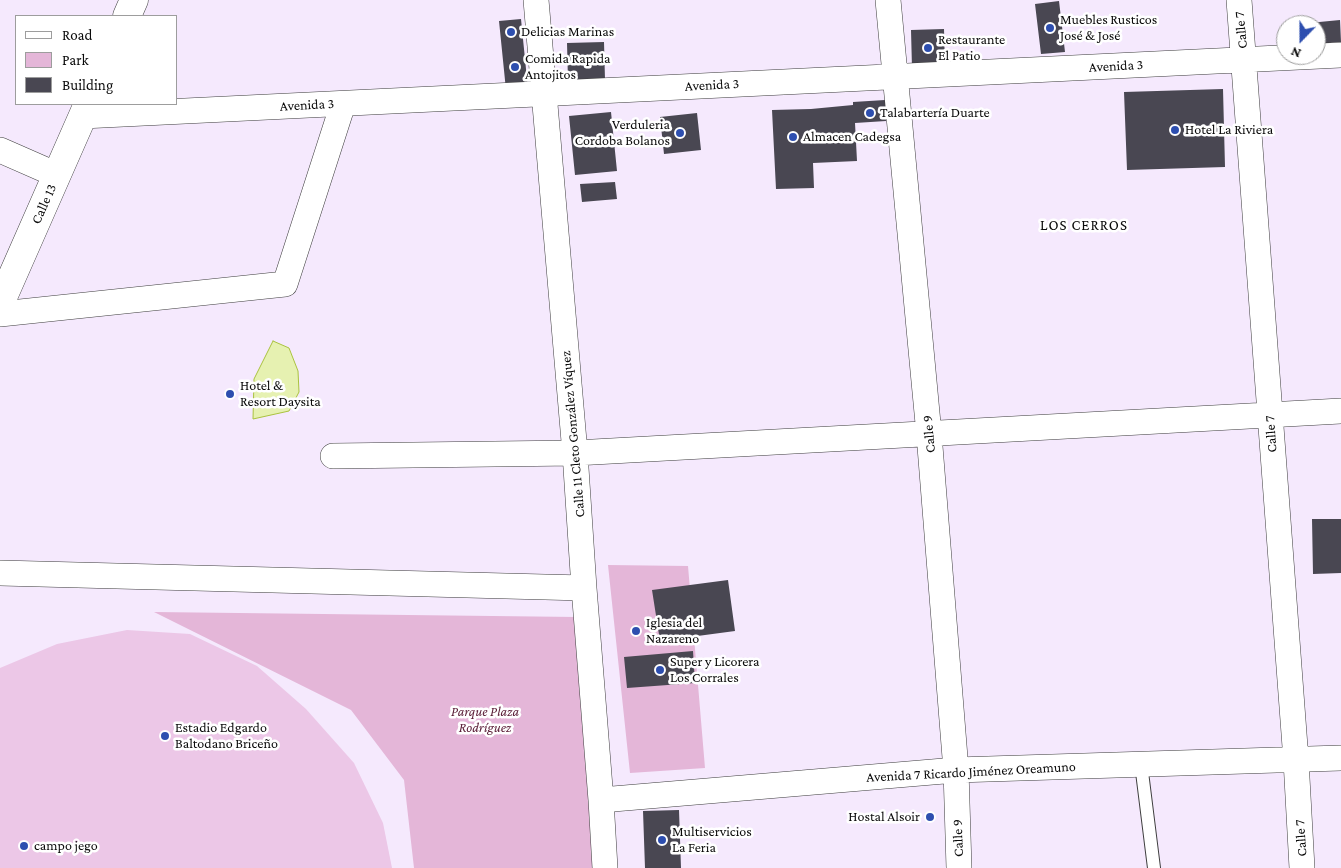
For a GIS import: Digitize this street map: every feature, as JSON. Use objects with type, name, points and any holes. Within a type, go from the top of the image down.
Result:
[{"type":"street","points":[[127,15],[134,0]]},
{"type":"street","name":"Calle 11 Cleto González Víquez","points":[[536,0],[575,453],[605,868]]},
{"type":"street","name":"Calle 9","points":[[888,0],[929,434],[956,770],[959,868]]},
{"type":"street","name":"Calle 7","points":[[1239,0],[1296,760],[1302,868]]},
{"type":"street","name":"Avenida 3","points":[[85,110],[343,104],[1341,55]]},
{"type":"street","points":[[0,314],[285,284],[343,104]]},
{"type":"street","name":"Calle 13","points":[[0,304],[85,110]]},
{"type":"street","points":[[0,150],[57,175]]},
{"type":"street","points":[[333,456],[575,453],[1341,411]]},
{"type":"street","points":[[0,573],[584,588]]},
{"type":"street","name":"Avenida 7 Ricardo Jiménez Oreamuno","points":[[601,800],[956,770],[1341,758]]},
{"type":"lane","points":[[1141,764],[1154,868]]},
{"type":"green space","points":[[608,565],[688,566],[705,768],[630,773]]},
{"type":"green space","name":"Parque Plaza Rodríguez","points":[[154,612],[577,617],[598,868],[414,868],[404,780],[351,710]]},
{"type":"shaded area","points":[[273,341],[289,348],[298,371],[299,392],[289,411],[253,419],[254,379]]},
{"type":"shaded area","name":"Estadio Edgardo Baltodano Briceño","points":[[127,630],[190,634],[257,666],[306,709],[354,763],[383,823],[392,868],[0,868],[0,668],[57,644]]},
{"type":"building","name":"Muebles Rusticos José & José","points":[[1059,1],[1065,52],[1041,54],[1035,4]]},
{"type":"building","name":"Comida Rapida Antojitos","points":[[521,19],[528,89],[506,90],[499,21]]},
{"type":"building","points":[[1340,20],[1341,42],[1326,43],[1326,21]]},
{"type":"building","name":"Restaurante El Patio","points":[[944,29],[945,67],[912,68],[911,30]]},
{"type":"building","points":[[604,42],[605,80],[568,81],[567,43]]},
{"type":"building","name":"Hotel La Riviera","points":[[1223,89],[1225,167],[1127,170],[1124,92]]},
{"type":"building","points":[[885,100],[886,121],[855,123],[857,161],[813,163],[814,188],[776,189],[772,110],[811,109],[853,105],[853,102]]},
{"type":"building","points":[[611,112],[617,171],[575,175],[569,116]]},
{"type":"building","name":"Verduleria Cordoba Bolanos","points":[[697,113],[701,150],[664,154],[660,117]]},
{"type":"building","points":[[615,182],[617,199],[582,202],[580,184]]},
{"type":"building","points":[[1312,519],[1341,519],[1341,573],[1313,574]]},
{"type":"building","points":[[728,580],[735,631],[660,641],[652,590]]},
{"type":"building","name":"Super y Licorera Los Corrales","points":[[693,651],[695,683],[627,688],[624,657]]},
{"type":"building","name":"Multiservicios La Feria","points":[[679,810],[681,868],[645,868],[643,811]]},
{"type":"place","name":"Muebles Rusticos José & José","points":[[1050,28]]},
{"type":"place","name":"Delicias Marinas","points":[[511,32]]},
{"type":"place","name":"Restaurante El Patio","points":[[928,48]]},
{"type":"place","name":"Comida Rapida Antojitos","points":[[515,67]]},
{"type":"place","name":"Talabartería Duarte","points":[[870,113]]},
{"type":"place","name":"Hotel La Riviera","points":[[1175,130]]},
{"type":"place","name":"Verduleria Cordoba Bolanos","points":[[680,133]]},
{"type":"place","name":"Almacen Cadegsa","points":[[793,137]]},
{"type":"place","name":"Hotel & Resort Daysita","points":[[230,394]]},
{"type":"place","name":"Iglesia del Nazareno","points":[[636,631]]},
{"type":"place","name":"Super y Licorera Los Corrales","points":[[660,670]]},
{"type":"place","name":"Estadio Edgardo Baltodano Briceño","points":[[165,736]]},
{"type":"place","name":"Hostal Alsoir","points":[[930,817]]},
{"type":"place","name":"Multiservicios La Feria","points":[[662,840]]},
{"type":"place","name":"campo jego","points":[[24,846]]},
{"type":"district","name":"LOS CERROS","points":[[1084,225]]}]
